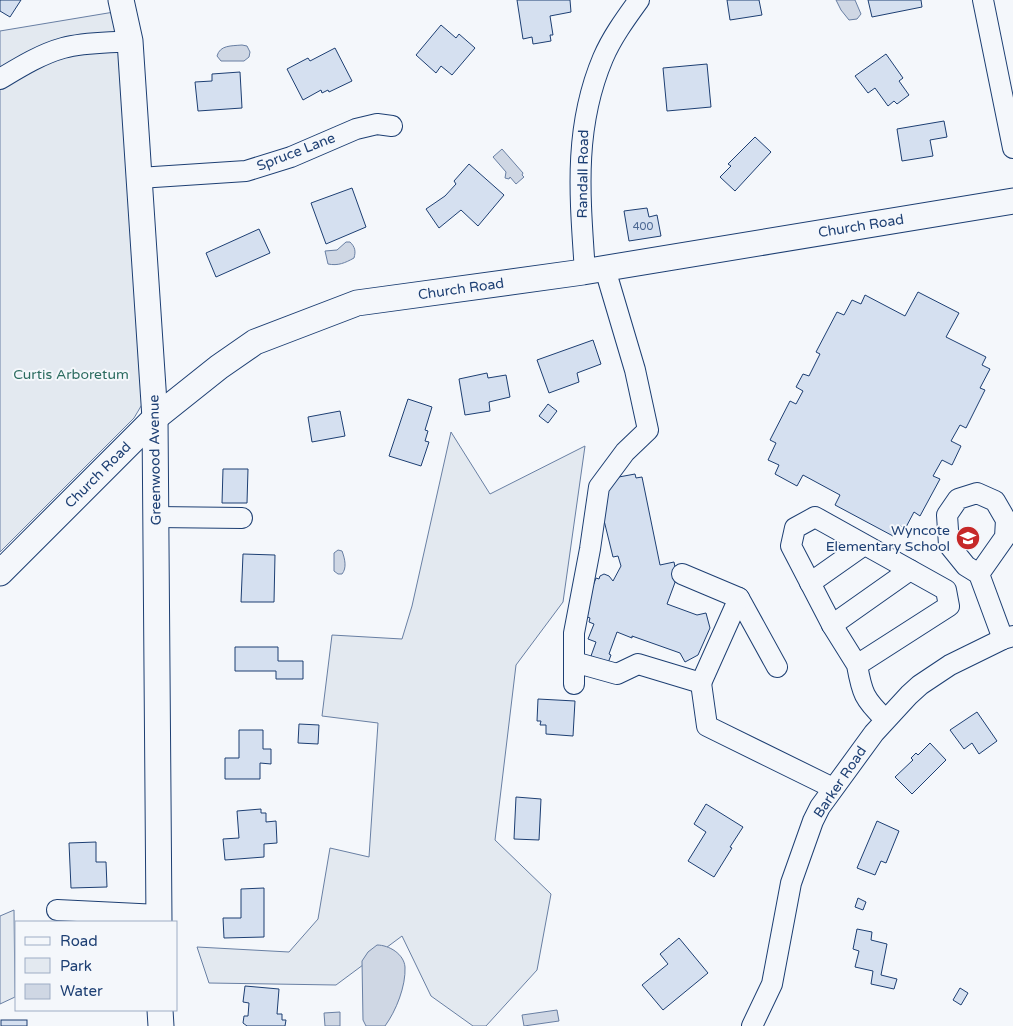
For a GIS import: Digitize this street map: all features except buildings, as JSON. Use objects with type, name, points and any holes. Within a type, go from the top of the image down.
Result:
[{"type":"main road","name":"Greenwood Avenue","points":[[122,0],[130,41],[155,418],[159,919]]},
{"type":"main road","name":"Church Road","points":[[0,573],[155,418],[219,367],[255,342],[357,303],[595,270],[1013,201]]},
{"type":"main road","points":[[160,1011],[161,1026]]},
{"type":"street","name":"Randall Road","points":[[574,662],[574,633],[590,549],[599,487],[625,452],[648,430],[635,370],[595,270],[580,191],[581,142],[592,87],[603,57],[618,30],[639,0]]},
{"type":"street","points":[[983,0],[1013,148]]},
{"type":"street","points":[[0,79],[28,62],[62,48],[90,43],[130,41]]},
{"type":"street","name":"Spruce Lane","points":[[139,178],[246,171],[291,157],[356,129],[377,124],[392,126]]},
{"type":"street","points":[[156,517],[242,518]]},
{"type":"street","points":[[857,665],[949,606],[946,590],[815,518],[796,528],[791,546],[832,625],[857,665],[861,685],[868,702],[885,719]]},
{"type":"street","points":[[810,583],[864,545]]},
{"type":"street","points":[[832,625],[910,570]]},
{"type":"street","points":[[682,574],[739,598],[777,667]]},
{"type":"street","points":[[979,574],[1008,638]]},
{"type":"street","points":[[739,598],[701,683],[707,726],[833,788]]},
{"type":"street","name":"Barker Road","points":[[752,1026],[772,984],[791,883],[820,806],[885,719],[909,694],[950,665],[1008,638]]},
{"type":"street","points":[[574,684],[574,662],[617,674],[638,664],[701,683]]},
{"type":"street","points":[[57,910],[159,919]]},
{"type":"green space","name":"Curtis Arboretum","points":[[114,12],[119,42],[144,401],[134,418],[0,552],[0,31]]},
{"type":"green space","points":[[451,432],[490,494],[585,446],[563,602],[516,665],[495,840],[551,894],[537,970],[486,1026],[473,1026],[431,996],[402,936],[336,985],[209,983],[197,947],[289,952],[318,919],[330,848],[369,857],[378,723],[322,716],[332,635],[402,639],[412,606]]},
{"type":"green space","points":[[14,910],[15,997],[0,1004],[0,916]]},
{"type":"water","points":[[836,0],[855,0],[861,14],[857,19],[849,20]]},
{"type":"water","points":[[247,46],[250,52],[249,57],[244,61],[221,61],[217,56],[218,52],[223,48]]},
{"type":"water","points":[[502,149],[523,173],[524,177],[516,184],[510,177],[509,179],[505,178],[506,172],[493,157]]},
{"type":"water","points":[[346,242],[350,242],[354,247],[354,258],[341,264],[328,264],[325,251],[337,250]]},
{"type":"water","points":[[338,550],[342,551],[345,560],[345,569],[342,574],[334,571],[334,553]]},
{"type":"water","points":[[377,945],[382,945],[395,951],[402,958],[405,967],[404,982],[393,1013],[385,1026],[366,1026],[363,1020],[362,961],[368,952]]},
{"type":"water","points":[[557,1010],[559,1021],[524,1026],[522,1015]]},
{"type":"water","points":[[340,1012],[340,1026],[325,1026],[324,1013]]},
{"type":"place","name":"Wyncote Elementary School","points":[[968,538]]}]
